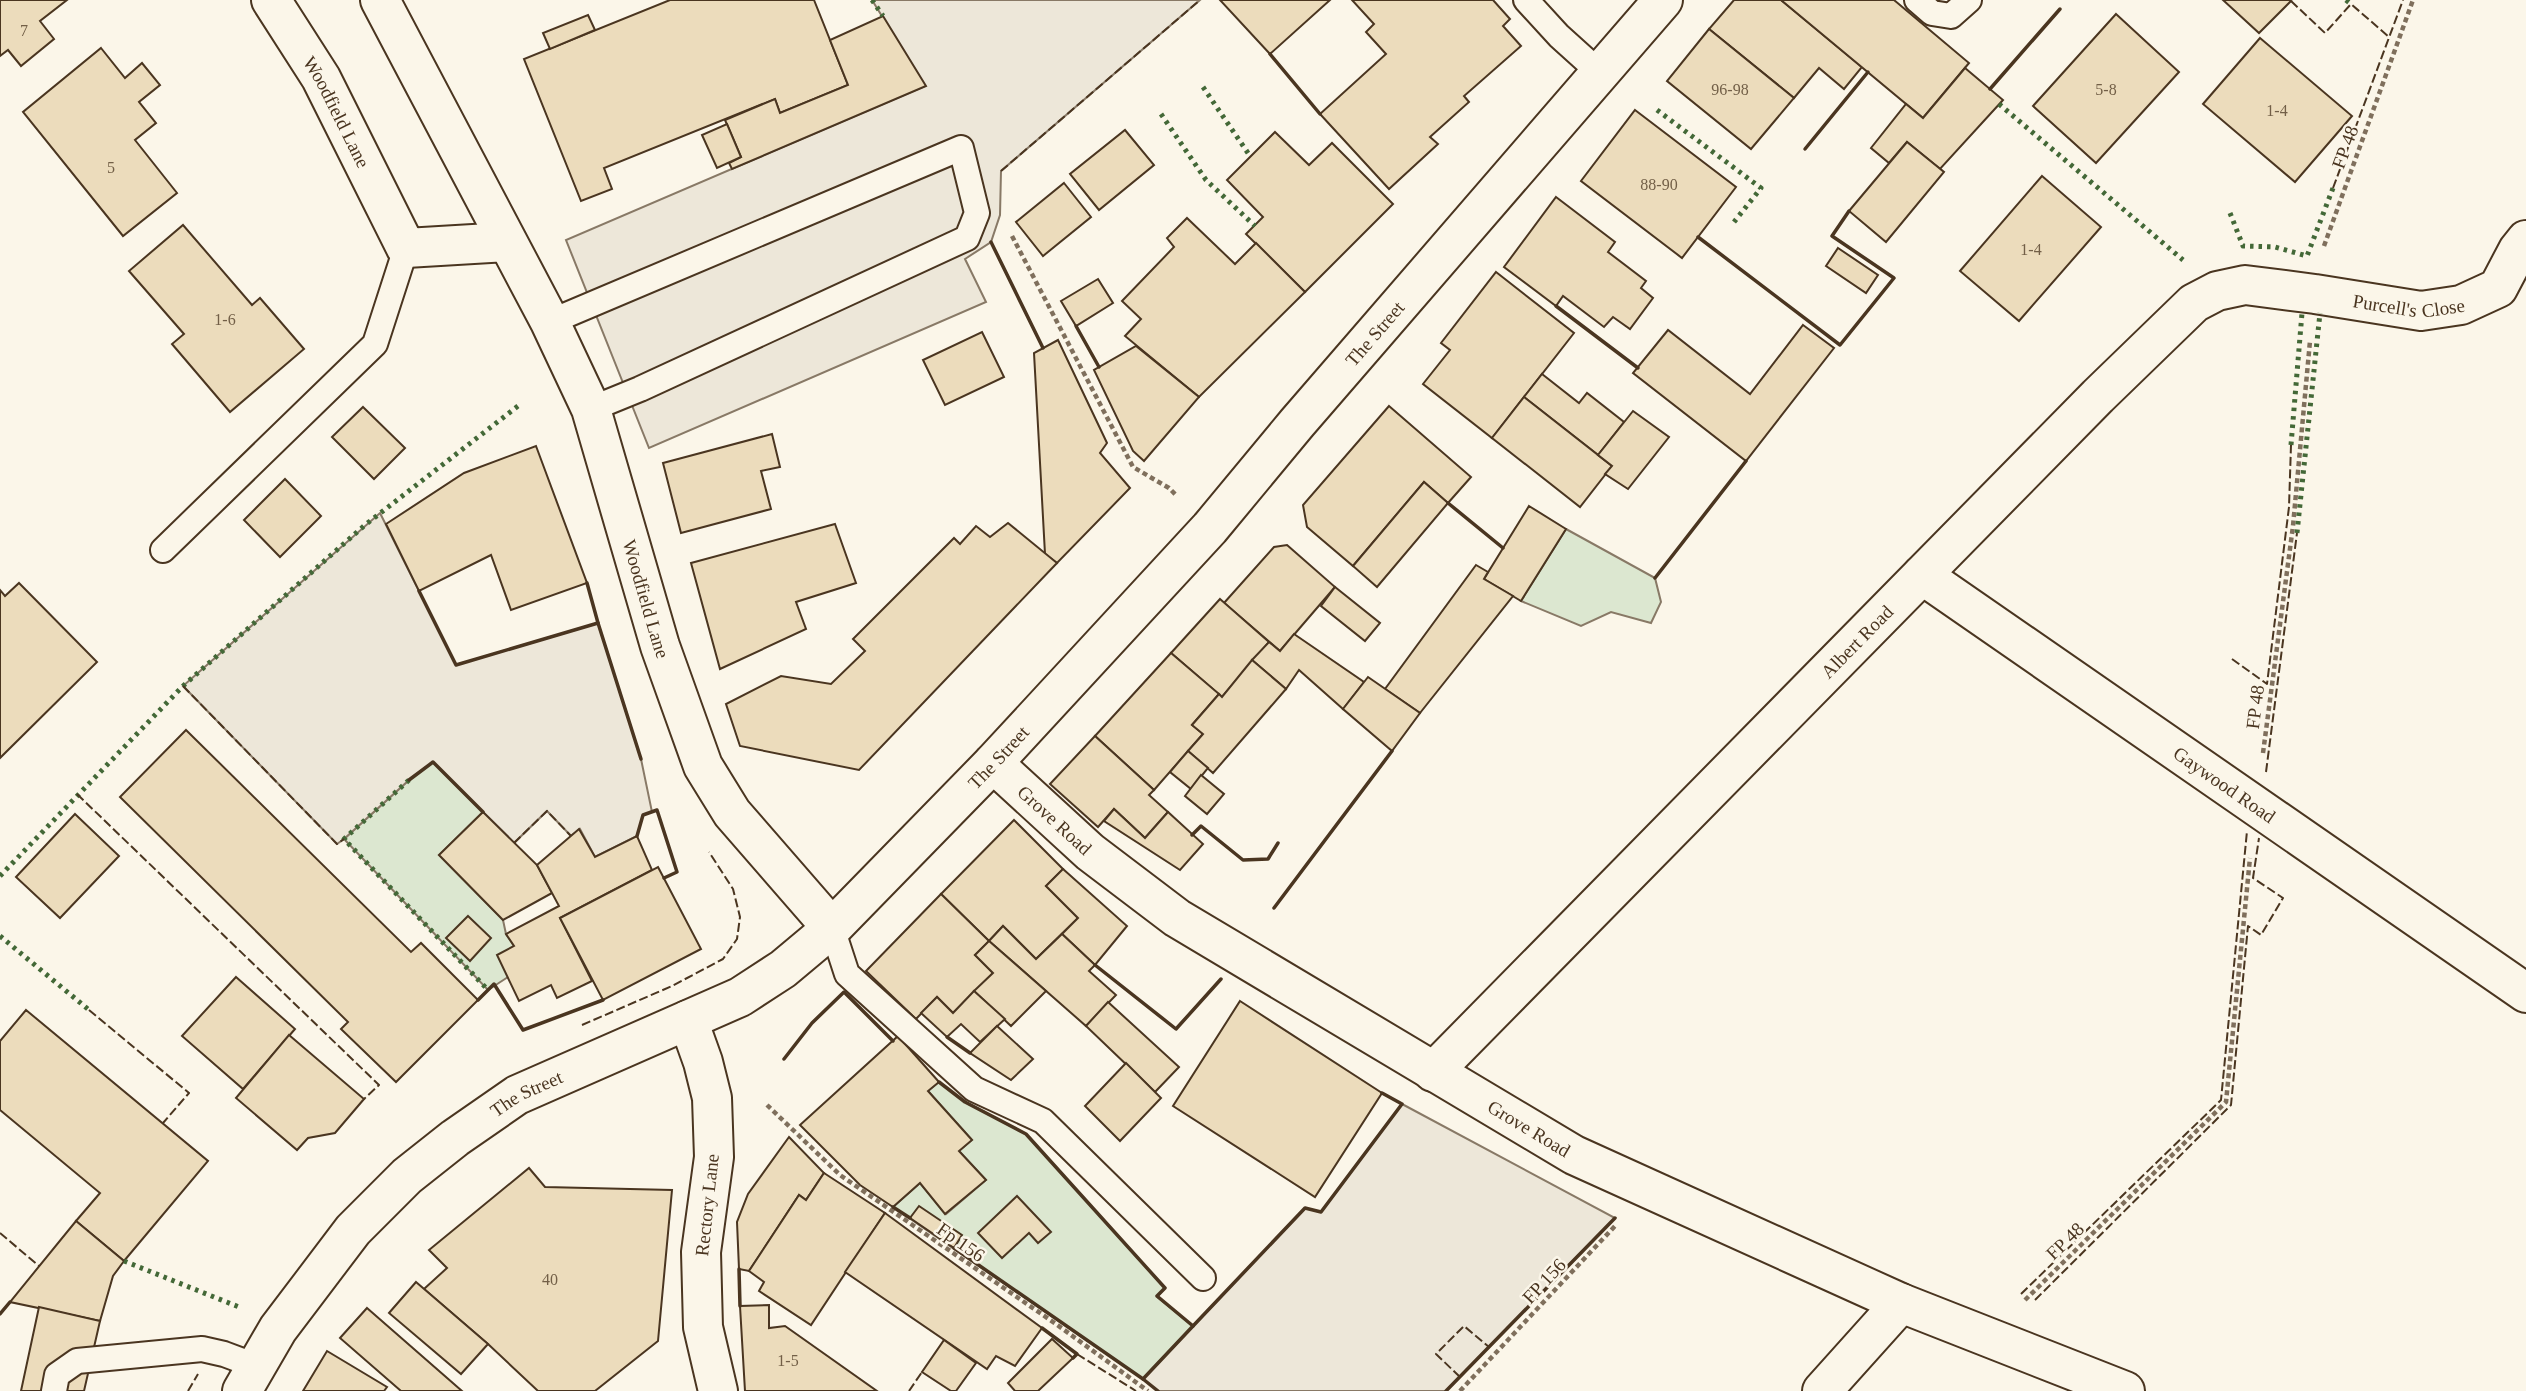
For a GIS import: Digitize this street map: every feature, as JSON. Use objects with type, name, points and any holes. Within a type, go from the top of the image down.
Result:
[{"type":"main road","name":"Woodfield Lane","points":[[271,0],[321,78],[406,248]]},
{"type":"main road","name":"Woodfield Lane","points":[[380,0],[550,322],[590,409],[660,646],[703,766],[732,813],[832,928]]},
{"type":"main road","name":"The Street","points":[[249,1379],[278,1329],[353,1230],[407,1176],[455,1138],[517,1096],[740,997],[783,969],[832,928],[993,763],[1210,528],[1297,423],[1663,0]]},
{"type":"main road","name":"Purcell's Close","points":[[2315,293],[2421,311],[2512,294],[2518,250],[2526,240]]},
{"type":"main road","points":[[406,248],[507,242]]},
{"type":"main road","name":"Albert Road","points":[[1433,1072],[2098,396],[2194,303],[2217,291],[2245,285],[2315,293]]},
{"type":"main road","name":"Gaywood Road","points":[[1922,575],[2526,993]]},
{"type":"main road","name":"Grove Road","points":[[993,763],[1090,852],[1177,918],[1574,1155],[1901,1303],[2125,1391]]},
{"type":"main road","name":"Rectory Lane","points":[[688,1020],[712,1098],[714,1157],[701,1252],[703,1327],[718,1391]]},
{"type":"main road","points":[[1822,1391],[1901,1303]]},
{"type":"lane","points":[[1526,0],[1559,36],[1600,73]]},
{"type":"lane","points":[[1917,0],[1932,13],[1951,16],[1969,0]]},
{"type":"lane","points":[[550,322],[961,148],[977,213],[967,239],[640,389],[590,409]]},
{"type":"lane","points":[[163,550],[375,344],[406,248]]},
{"type":"lane","points":[[832,928],[847,974],[974,1089],[1043,1122],[1203,1278]]},
{"type":"lane","points":[[54,1391],[57,1375],[77,1361],[202,1349],[224,1354],[249,1379]]},
{"type":"path","name":"FP 48","points":[[2000,1342],[2022,1302],[2226,1102],[2255,804],[2293,526],[2315,272],[2413,0]]},
{"type":"path","points":[[977,213],[1000,215],[1133,467],[1169,488],[1210,528]]},
{"type":"path","name":"Fp 156","points":[[767,1105],[840,1175],[1148,1391]]},
{"type":"path","name":"FP 156","points":[[1460,1391],[1649,1189]]},
{"type":"green space","points":[[1566,529],[1655,578],[1661,602],[1651,623],[1611,612],[1581,626],[1521,601]]},
{"type":"green space","points":[[433,762],[483,812],[439,855],[503,920],[506,934],[514,946],[508,977],[488,990],[344,839]]},
{"type":"green space","points":[[939,1082],[965,1102],[1026,1134],[1165,1288],[1157,1297],[1193,1326],[1143,1379],[893,1207],[920,1183],[946,1214],[986,1180],[959,1151],[972,1140],[928,1091]]},
{"type":"shaded area","points":[[872,0],[1200,0],[1001,171],[1000,215],[991,242],[965,259],[986,302],[649,448],[566,240],[925,86]]},
{"type":"shaded area","points":[[380,513],[456,665],[598,623],[641,759],[652,812],[643,815],[637,836],[595,857],[580,829],[571,836],[547,811],[514,843],[433,762],[337,844],[183,686]]},
{"type":"shaded area","points":[[1402,1104],[1615,1218],[1446,1391],[1158,1391],[1143,1379],[1305,1208],[1321,1212]]},
{"type":"building","points":[[0,0],[67,0],[40,21],[54,39],[21,66],[8,50],[0,56]]},
{"type":"building","points":[[670,0],[814,0],[848,85],[780,113],[775,99],[604,168],[612,189],[581,201],[524,59]]},
{"type":"building","points":[[1220,0],[1330,0],[1270,54]]},
{"type":"building","points":[[1352,0],[1493,0],[1510,19],[1503,26],[1521,46],[1464,96],[1469,102],[1430,137],[1438,144],[1389,189],[1320,114],[1386,54],[1366,32],[1374,24]]},
{"type":"building","points":[[1734,0],[1781,0],[1862,67],[1844,89],[1819,68],[1794,98],[1709,29]]},
{"type":"building","points":[[1781,0],[1894,0],[1969,63],[1923,118]]},
{"type":"building","points":[[2223,0],[2289,0],[2291,1],[2259,33]]},
{"type":"building","points":[[2116,14],[2179,72],[2096,163],[2033,106]]},
{"type":"building","points":[[588,15],[595,30],[550,49],[543,33]]},
{"type":"building","points":[[883,16],[926,86],[732,169],[729,163],[741,157],[725,120],[775,99],[780,113],[848,85],[830,40]]},
{"type":"building","points":[[1709,29],[1794,98],[1751,149],[1667,81]]},
{"type":"building","points":[[2260,38],[2352,116],[2295,182],[2203,104]]},
{"type":"building","points":[[101,48],[125,78],[142,63],[160,85],[139,102],[156,123],[135,140],[177,193],[123,236],[23,112]]},
{"type":"building","points":[[1965,68],[2003,100],[1940,169],[1907,142],[1889,163],[1871,148],[1906,104],[1923,118]]},
{"type":"building","points":[[1635,110],[1736,187],[1682,258],[1581,181]]},
{"type":"building","points":[[727,124],[741,157],[717,168],[702,135]]},
{"type":"building","points":[[1125,130],[1154,165],[1099,210],[1070,174]]},
{"type":"building","points":[[1275,132],[1309,165],[1332,143],[1393,204],[1305,292],[1246,234],[1263,217],[1227,180]]},
{"type":"building","points":[[1907,142],[1944,172],[1886,242],[1849,211]]},
{"type":"building","points":[[2042,176],[2101,227],[2019,321],[1960,271]]},
{"type":"building","points":[[1064,183],[1091,217],[1043,256],[1016,222]]},
{"type":"building","points":[[1556,197],[1615,242],[1608,252],[1646,281],[1641,288],[1653,298],[1630,329],[1613,317],[1604,327],[1563,296],[1556,306],[1504,267]]},
{"type":"building","points":[[1187,218],[1235,264],[1256,243],[1305,292],[1199,397],[1125,336],[1141,319],[1122,301],[1174,247],[1167,238]]},
{"type":"building","points":[[183,225],[252,305],[260,298],[304,349],[230,412],[172,344],[184,334],[129,271]]},
{"type":"building","points":[[1838,248],[1878,275],[1866,293],[1826,266]]},
{"type":"building","points":[[1496,272],[1574,333],[1492,438],[1423,384],[1450,350],[1441,343]]},
{"type":"building","points":[[1098,279],[1113,303],[1076,326],[1061,301]]},
{"type":"building","points":[[1803,325],[1834,348],[1746,461],[1633,373],[1668,330],[1750,394]]},
{"type":"building","points":[[982,332],[1004,377],[945,405],[923,360]]},
{"type":"building","points":[[1058,340],[1107,443],[1100,453],[1130,488],[1057,563],[1045,554],[1034,353]]},
{"type":"building","points":[[1136,346],[1199,397],[1144,461],[1133,451],[1094,370]]},
{"type":"building","points":[[1542,374],[1579,403],[1587,393],[1624,422],[1598,455],[1524,397]]},
{"type":"building","points":[[1524,397],[1612,466],[1580,507],[1492,438]]},
{"type":"building","points":[[1389,406],[1471,477],[1448,503],[1424,482],[1353,566],[1307,527],[1303,505]]},
{"type":"building","points":[[363,407],[405,448],[374,479],[332,437]]},
{"type":"building","points":[[1633,411],[1669,437],[1628,489],[1605,474],[1612,466],[1598,455]]},
{"type":"building","points":[[772,434],[780,467],[761,471],[771,509],[681,533],[663,463]]},
{"type":"building","points":[[536,446],[587,583],[511,610],[491,555],[419,591],[386,524],[464,473]]},
{"type":"building","points":[[285,479],[321,516],[280,557],[244,520]]},
{"type":"building","points":[[1424,482],[1448,503],[1377,587],[1353,566]]},
{"type":"building","points":[[1529,506],[1566,529],[1521,601],[1484,579]]},
{"type":"building","points":[[1008,523],[1057,563],[859,770],[740,746],[726,704],[781,676],[831,684],[865,651],[853,639],[954,538],[960,544],[976,526],[990,537]]},
{"type":"building","points":[[835,524],[856,583],[796,602],[806,629],[720,669],[691,563]]},
{"type":"building","points":[[1287,545],[1335,587],[1280,651],[1224,603],[1274,547]]},
{"type":"building","points":[[1476,565],[1488,572],[1484,579],[1513,596],[1420,713],[1385,689]]},
{"type":"building","points":[[19,583],[97,662],[0,758],[0,590],[5,596]]},
{"type":"building","points":[[1335,587],[1380,623],[1365,641],[1321,606]]},
{"type":"building","points":[[1220,599],[1269,642],[1222,697],[1171,653]]},
{"type":"building","points":[[1294,634],[1364,682],[1343,709],[1299,670],[1286,689],[1252,660],[1269,642],[1280,651]]},
{"type":"building","points":[[1171,653],[1219,694],[1192,725],[1203,734],[1154,790],[1095,736]]},
{"type":"building","points":[[1252,660],[1286,689],[1213,773],[1188,751],[1203,734],[1192,725],[1219,694],[1222,697]]},
{"type":"building","points":[[1368,677],[1420,713],[1392,751],[1343,709]]},
{"type":"building","points":[[186,730],[411,952],[421,943],[478,1000],[396,1082],[341,1029],[348,1022],[120,797]]},
{"type":"building","points":[[1095,736],[1154,790],[1149,795],[1168,812],[1145,838],[1114,809],[1098,827],[1050,784]]},
{"type":"building","points":[[1188,751],[1208,768],[1191,789],[1170,772]]},
{"type":"building","points":[[1201,775],[1224,794],[1207,814],[1185,796]]},
{"type":"building","points":[[1114,809],[1145,838],[1168,812],[1203,844],[1180,870],[1104,821]]},
{"type":"building","points":[[483,812],[537,865],[552,893],[503,920],[439,855]]},
{"type":"building","points":[[75,814],[119,856],[60,918],[16,877]]},
{"type":"building","points":[[1014,820],[1063,869],[1046,886],[1078,918],[1036,959],[1003,926],[989,941],[941,894]]},
{"type":"building","points":[[579,829],[595,857],[637,836],[652,870],[560,918],[592,981],[557,998],[551,985],[519,1001],[497,955],[514,946],[506,934],[559,906],[537,865]]},
{"type":"building","points":[[658,867],[701,949],[603,1000],[560,918]]},
{"type":"building","points":[[1063,869],[1127,926],[1095,965],[1062,934],[1078,918],[1046,886]]},
{"type":"building","points":[[941,894],[989,941],[975,955],[993,973],[953,1013],[937,997],[916,1019],[866,971]]},
{"type":"building","points":[[468,916],[491,938],[470,961],[446,938]]},
{"type":"building","points":[[1003,926],[1036,959],[1062,934],[1095,965],[1089,971],[1116,995],[1086,1026],[989,941]]},
{"type":"building","points":[[989,941],[1046,991],[1011,1026],[974,991],[993,973],[975,955]]},
{"type":"building","points":[[236,977],[295,1029],[243,1089],[182,1036]]},
{"type":"building","points":[[974,991],[1005,1019],[980,1042],[961,1024],[947,1037],[921,1013],[937,997],[953,1013]]},
{"type":"building","points":[[1240,1001],[1382,1093],[1315,1197],[1173,1106]]},
{"type":"building","points":[[1108,1002],[1179,1067],[1155,1092],[1086,1026]]},
{"type":"building","points":[[26,1010],[208,1161],[124,1261],[76,1221],[100,1193],[0,1110],[0,1041]]},
{"type":"building","points":[[997,1026],[1033,1059],[1011,1080],[970,1053]]},
{"type":"building","points":[[289,1035],[364,1099],[335,1133],[308,1138],[297,1150],[236,1098]]},
{"type":"building","points":[[898,1036],[939,1082],[928,1091],[972,1140],[959,1151],[986,1180],[945,1214],[920,1183],[893,1207],[860,1185],[800,1125]]},
{"type":"building","points":[[1126,1063],[1161,1098],[1120,1141],[1085,1106]]},
{"type":"building","points":[[789,1137],[824,1173],[806,1200],[799,1195],[749,1271],[739,1269],[737,1222],[748,1194]]},
{"type":"building","points":[[529,1168],[545,1187],[672,1190],[658,1341],[595,1391],[538,1391],[424,1289],[447,1268],[429,1250]]},
{"type":"building","points":[[824,1173],[885,1213],[811,1325],[759,1291],[764,1282],[749,1271],[799,1195],[806,1200]]},
{"type":"building","points":[[1017,1196],[1051,1232],[1038,1243],[1029,1233],[1002,1258],[978,1233]]},
{"type":"building","points":[[919,1206],[962,1235],[954,1248],[910,1218]]},
{"type":"building","points":[[885,1213],[1042,1328],[1015,1366],[996,1356],[987,1369],[845,1272]]},
{"type":"building","points":[[76,1221],[124,1261],[113,1276],[100,1321],[10,1302]]},
{"type":"building","points":[[416,1282],[488,1344],[461,1374],[389,1313]]},
{"type":"building","points":[[769,1305],[769,1328],[785,1326],[877,1391],[745,1391],[740,1306]]},
{"type":"building","points":[[39,1307],[100,1321],[84,1391],[21,1391]]},
{"type":"building","points":[[367,1308],[462,1391],[401,1391],[340,1338]]},
{"type":"building","points":[[1052,1339],[1073,1358],[1038,1391],[1015,1391],[1008,1383]]},
{"type":"building","points":[[944,1340],[976,1363],[956,1391],[951,1391],[922,1372]]},
{"type":"building","points":[[327,1351],[387,1387],[384,1391],[303,1391]]},
{"type":"hedge","points":[[872,0],[883,16]]},
{"type":"hedge","points":[[2346,0],[2351,4]]},
{"type":"hedge","points":[[1203,87],[1250,156]]},
{"type":"hedge","points":[[1999,104],[2183,260]]},
{"type":"hedge","points":[[1657,110],[1761,188],[1734,222]]},
{"type":"hedge","points":[[1161,114],[1206,180],[1255,226]]},
{"type":"hedge","points":[[2230,213],[2243,246],[2275,247],[2307,256],[2333,188]]},
{"type":"hedge","points":[[2291,445],[2302,313]]},
{"type":"hedge","points":[[2297,533],[2320,313]]},
{"type":"hedge","points":[[0,876],[183,686],[365,525],[518,406]]},
{"type":"hedge","points":[[409,780],[344,839],[488,990]]},
{"type":"hedge","points":[[0,936],[89,1010]]},
{"type":"hedge","points":[[124,1261],[239,1307]]},
{"type":"fence","points":[[1001,171],[1200,0]]},
{"type":"fence","points":[[2333,188],[2403,0]]},
{"type":"fence","points":[[2291,1],[2325,33],[2351,4],[2389,37]]},
{"type":"fence","points":[[2232,659],[2267,684],[2289,507],[2291,445]]},
{"type":"fence","points":[[2266,772],[2297,533]]},
{"type":"fence","points":[[183,686],[337,844],[344,839]]},
{"type":"fence","points":[[77,794],[379,1085],[364,1099]]},
{"type":"fence","points":[[514,843],[547,811],[571,836]]},
{"type":"fence","points":[[2021,1294],[2221,1100],[2247,831]]},
{"type":"fence","points":[[2035,1300],[2231,1105],[2248,926],[2261,935],[2283,898],[2253,878],[2259,838]]},
{"type":"fence","points":[[582,1025],[672,986],[723,959],[737,939],[740,917],[733,889],[709,852]]},
{"type":"fence","points":[[89,1010],[189,1093],[163,1123]]},
{"type":"fence","points":[[0,1233],[39,1266]]},
{"type":"fence","points":[[1460,1377],[1436,1354],[1464,1326],[1489,1347]]},
{"type":"fence","points":[[1077,1354],[1136,1391]]},
{"type":"fence","points":[[909,1391],[922,1372]]},
{"type":"fence","points":[[188,1391],[198,1374]]},
{"type":"wall","points":[[1990,89],[2060,9]]},
{"type":"wall","points":[[1270,54],[1320,114]]},
{"type":"wall","points":[[1805,149],[1868,72]]},
{"type":"wall","points":[[1698,237],[1840,345],[1894,278],[1832,236],[1849,211]]},
{"type":"wall","points":[[991,242],[1043,348]]},
{"type":"wall","points":[[1556,306],[1638,368]]},
{"type":"wall","points":[[1076,326],[1099,367]]},
{"type":"wall","points":[[1655,578],[1746,461]]},
{"type":"wall","points":[[1448,503],[1503,548]]},
{"type":"wall","points":[[419,591],[456,665],[598,623],[587,583]]},
{"type":"wall","points":[[598,623],[641,759]]},
{"type":"wall","points":[[1274,908],[1392,751]]},
{"type":"wall","points":[[409,780],[433,762],[483,812]]},
{"type":"wall","points":[[637,836],[643,815],[657,810],[677,872],[664,878]]},
{"type":"wall","points":[[1192,835],[1201,826],[1243,860],[1268,859],[1278,843]]},
{"type":"wall","points":[[1095,965],[1176,1029],[1221,979]]},
{"type":"wall","points":[[478,1000],[494,984],[523,1030],[603,1000]]},
{"type":"wall","points":[[784,1059],[812,1023],[844,992],[893,1041]]},
{"type":"wall","points":[[947,1037],[970,1053]]},
{"type":"wall","points":[[939,1082],[965,1102],[1026,1134],[1165,1288],[1157,1296],[1193,1326],[1143,1379],[954,1248]]},
{"type":"wall","points":[[1193,1326],[1305,1208],[1321,1212],[1402,1104],[1382,1093]]},
{"type":"wall","points":[[893,1207],[910,1218]]},
{"type":"wall","points":[[1446,1391],[1615,1218]]},
{"type":"wall","points":[[739,1269],[740,1306]]},
{"type":"wall","points":[[0,1314],[10,1302]]},
{"type":"wall","points":[[1042,1328],[1077,1354],[1073,1358]]},
{"type":"wall","points":[[1143,1379],[1158,1391]]}]
